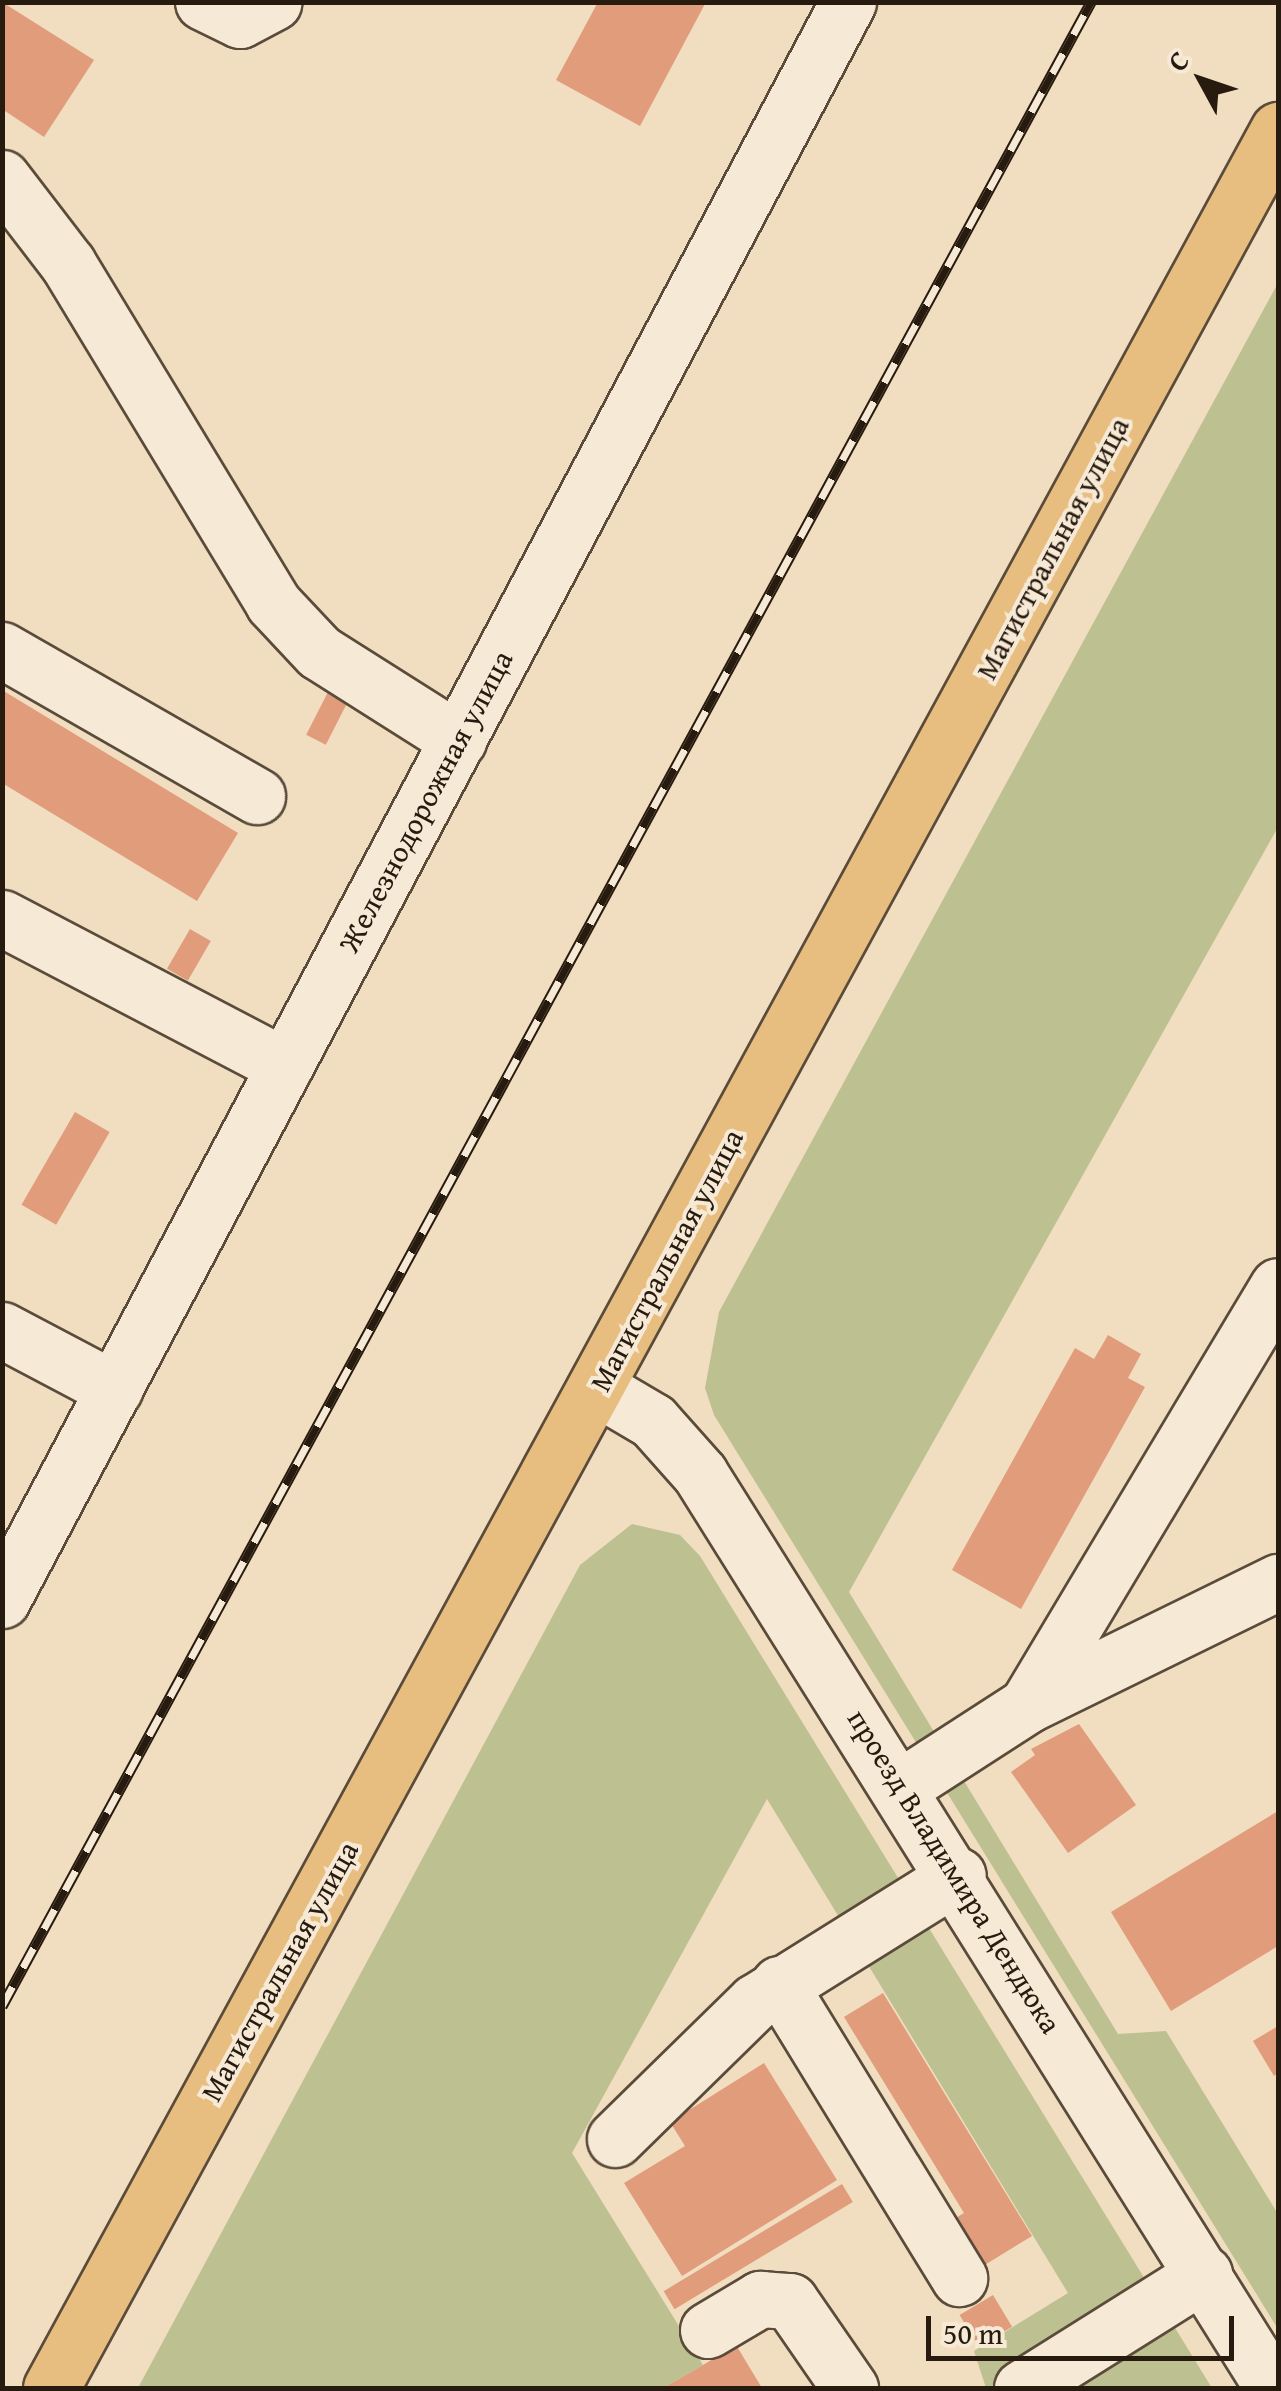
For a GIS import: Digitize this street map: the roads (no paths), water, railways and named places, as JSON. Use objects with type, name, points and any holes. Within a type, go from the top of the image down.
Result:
[{"type":"main road","name":"Магистральная улица","points":[[51,2388],[1278,130]]},
{"type":"street","points":[[203,2],[240,20],[274,2]]},
{"type":"street","name":"Железнодорожная улица","points":[[2,1600],[848,2]]},
{"type":"street","points":[[2,178],[68,264],[273,603],[319,652],[458,740]]},
{"type":"street","points":[[2,650],[256,796]]},
{"type":"street","points":[[2,918],[286,1066]]},
{"type":"street","points":[[1027,1705],[1278,1286]]},
{"type":"street","points":[[2,1330],[114,1389]]},
{"type":"street","name":"проезд Владимира Дендюка","points":[[597,1388],[653,1422],[700,1474],[958,1875],[1273,2388]]},
{"type":"street","points":[[902,1786],[1027,1705],[1278,1582]]},
{"type":"street","points":[[615,2139],[779,1984],[958,1875]]},
{"type":"street","points":[[779,1984],[958,2278]]},
{"type":"street","points":[[1022,2388],[1204,2274]]},
{"type":"street","points":[[708,2330],[760,2299],[790,2301],[850,2388]]},
{"type":"railway","points":[[2,2006],[1091,2]]}]
